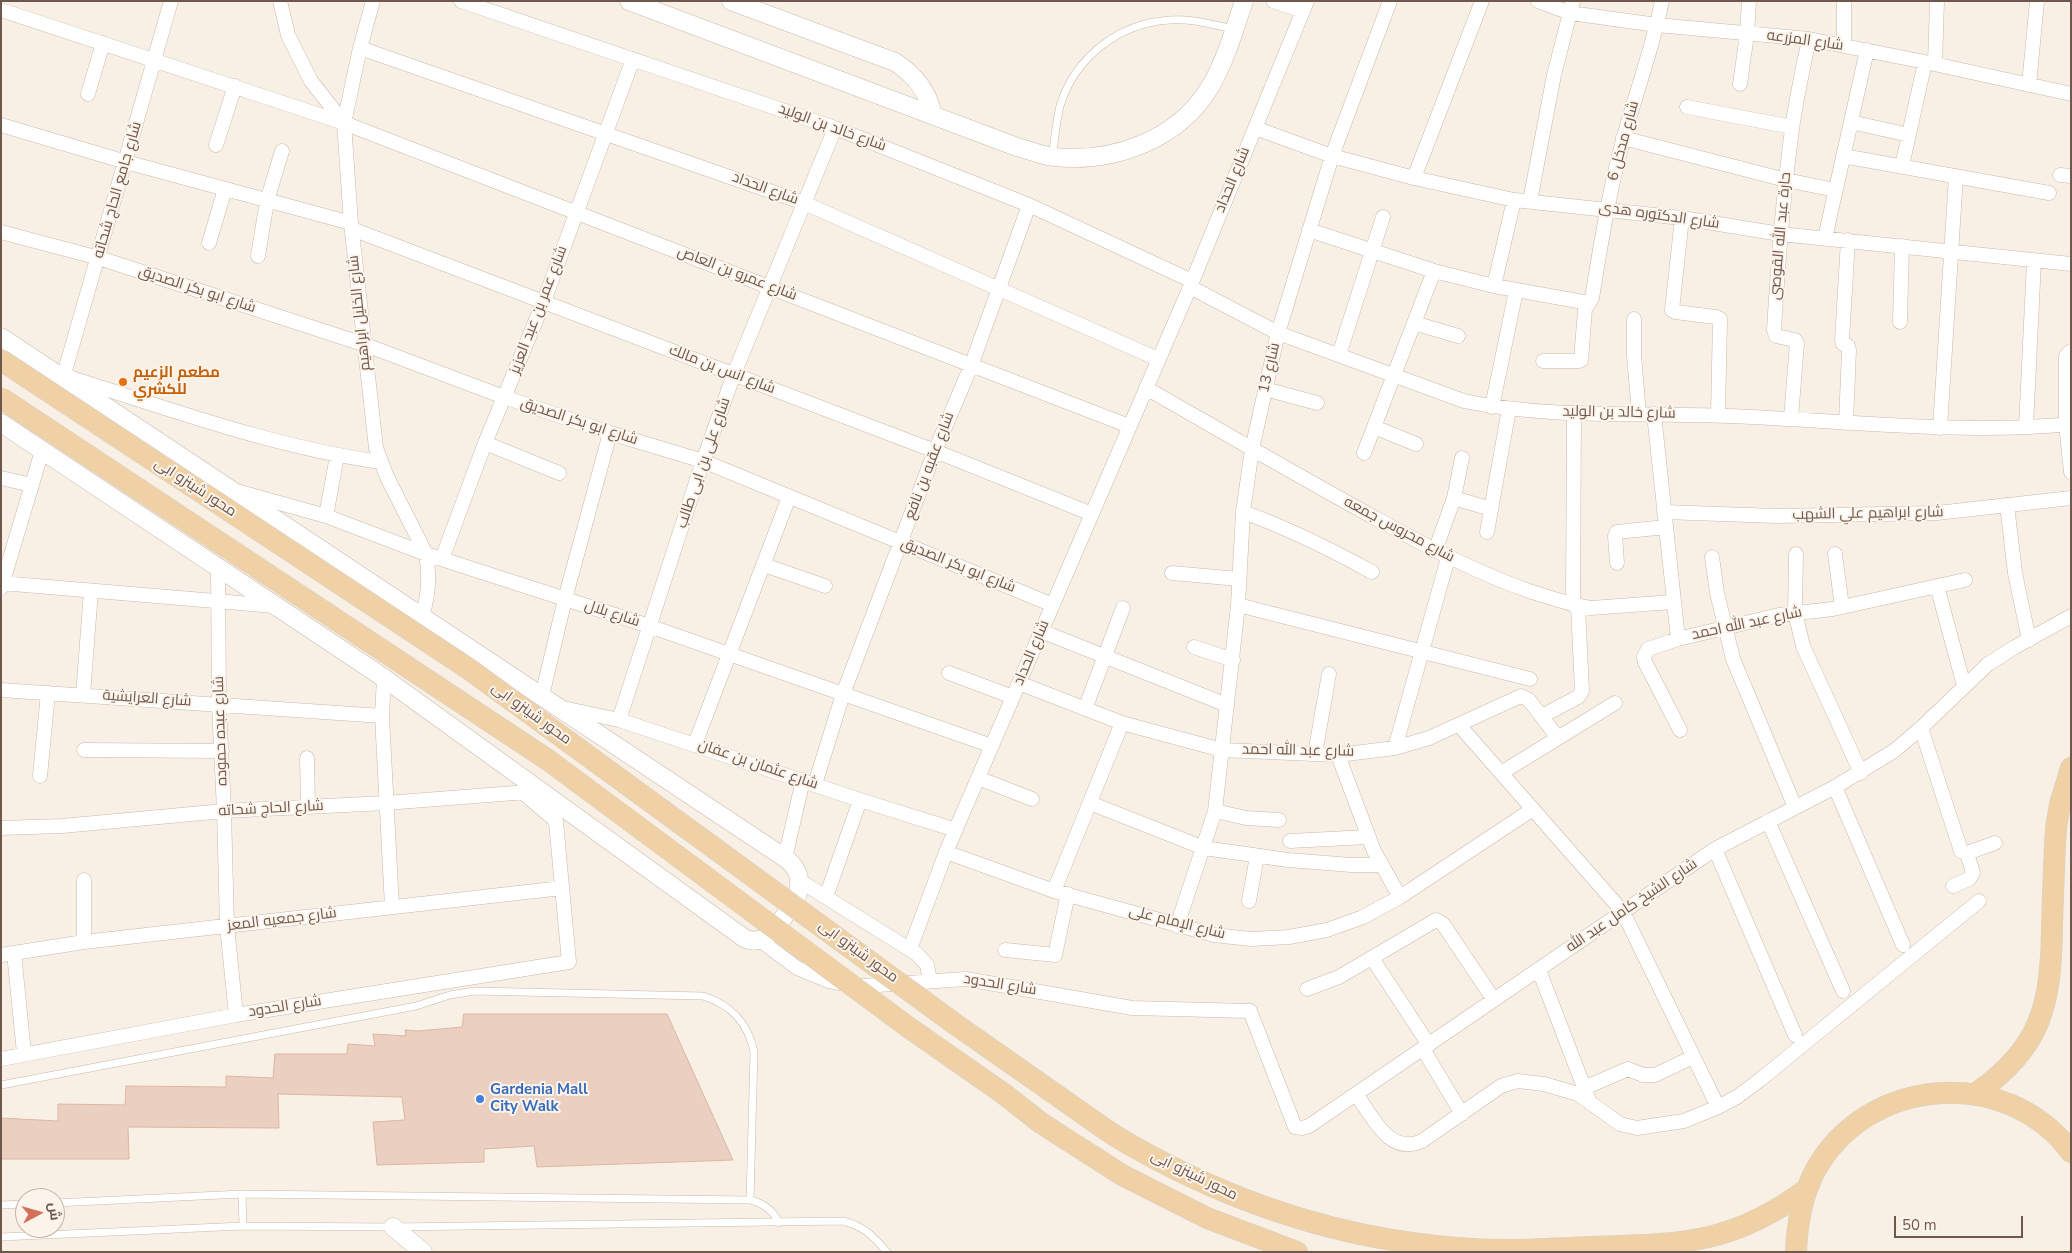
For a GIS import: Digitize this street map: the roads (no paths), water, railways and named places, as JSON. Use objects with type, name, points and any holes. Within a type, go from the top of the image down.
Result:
[{"type":"main road","name":"محور شينزو ابى","points":[[1,360],[469,669],[955,1024],[1120,1138],[1172,1168],[1227,1194],[1283,1215],[1358,1234],[1400,1242],[1460,1249],[1520,1250],[1672,1244],[1708,1238],[1748,1225],[1768,1215],[1807,1189]]},
{"type":"main road","name":"محور شينزو ابى","points":[[1,398],[548,760],[908,1027],[1041,1123],[1122,1175],[1207,1218],[1297,1252]]},
{"type":"main road","points":[[1975,1094],[2004,1072],[2016,1058],[2036,1028],[2043,1011],[2051,975],[2056,828],[2060,804],[2071,768]]},
{"type":"main road","points":[[1796,1252],[1799,1216],[1807,1189],[1816,1170],[1836,1142],[1856,1123],[1874,1111],[1913,1096],[1954,1092],[1996,1099],[2015,1106],[2034,1117],[2050,1129],[2071,1152]]},
{"type":"street","name":"شارع جامع الحاج شحاته","points":[[64,377],[171,1]]},
{"type":"street","points":[[280,1],[288,35],[311,80],[344,123]]},
{"type":"street","name":"شارع الخليل ابراهيم","points":[[373,1],[360,48],[344,123],[351,226],[374,434],[380,462],[426,554],[428,592],[422,616]]},
{"type":"street","name":"شارع خالد بن الوليد","points":[[461,1],[835,128],[1029,206],[1191,284],[1278,332],[1464,401],[1509,409],[1574,413],[1718,415],[1940,428],[2026,427],[2069,424]]},
{"type":"street","points":[[629,1],[1018,146],[1052,157],[1088,159],[1124,152],[1157,138],[1186,116],[1209,88],[1225,55],[1244,1]]},
{"type":"street","points":[[731,1],[895,62],[920,84],[931,104],[933,115]]},
{"type":"street","points":[[1273,1],[1305,6]]},
{"type":"street","name":"شارع 13","points":[[1176,926],[1215,811],[1233,660],[1243,512],[1252,449],[1278,332],[1332,156],[1390,1]]},
{"type":"street","points":[[1414,178],[1482,1]]},
{"type":"street","name":"شارع المزرعه","points":[[1538,1],[1657,25],[1809,39],[2071,94]]},
{"type":"street","name":"شارع مدخل 6","points":[[1543,361],[1581,360],[1584,308],[1592,298],[1606,209],[1623,138],[1657,25],[1662,1]]},
{"type":"street","points":[[1740,84],[1747,34],[1749,1]]},
{"type":"street","points":[[1844,1],[1844,46]]},
{"type":"street","points":[[1902,166],[1930,63],[1937,1]]},
{"type":"street","points":[[2029,85],[2037,1]]},
{"type":"street","name":"شارع الحداد","points":[[910,949],[946,852],[1191,284],[1305,6]]},
{"type":"street","points":[[1530,201],[1545,120],[1572,7]]},
{"type":"street","name":"شارع عمرو بن العاص","points":[[1,10],[344,123],[577,211],[971,366],[1130,426]]},
{"type":"street","name":"حارة عبد الله القوصى","points":[[1791,418],[1796,343],[1794,340],[1776,336],[1774,330],[1780,234],[1792,127],[1809,39]]},
{"type":"street","points":[[88,94],[103,43]]},
{"type":"street","name":"شارع الحداد","points":[[360,48],[804,203],[1158,359]]},
{"type":"street","points":[[1825,238],[1867,50]]},
{"type":"street","name":"شارع عمر بن عبد العزيز","points":[[442,559],[485,443],[544,301],[633,59]]},
{"type":"street","points":[[216,144],[236,86]]},
{"type":"street","points":[[1687,107],[1792,127]]},
{"type":"street","points":[[1851,122],[1909,135]]},
{"type":"street","name":"شارع انس بن مالك","points":[[1,125],[126,162],[268,200],[351,226],[935,451],[1092,514]]},
{"type":"street","name":"شارع على بن ابى طالب","points":[[618,720],[703,461],[734,374],[835,128]]},
{"type":"street","name":"شارع الدكتوره هدى","points":[[1255,128],[1332,156],[1414,178],[1514,200],[1682,218],[1780,234],[2071,264]]},
{"type":"street","points":[[1623,138],[1786,180],[1835,190]]},
{"type":"street","points":[[258,256],[268,200],[282,151]]},
{"type":"street","points":[[1843,156],[2049,193]]},
{"type":"street","points":[[1940,428],[1956,176]]},
{"type":"street","points":[[209,243],[225,189]]},
{"type":"street","points":[[1494,286],[1514,200]]},
{"type":"street","name":"شارع عقبه بن نافع","points":[[786,858],[809,782],[935,451],[971,366],[1029,206]]},
{"type":"street","points":[[1339,355],[1383,217]]},
{"type":"street","points":[[1682,218],[1672,310],[1675,312],[1716,316],[1720,319],[1718,415]]},
{"type":"street","points":[[1309,230],[1434,271],[1516,291],[1589,303]]},
{"type":"street","name":"شارع ابو بكر الصديق","points":[[1,232],[98,258],[363,344],[504,397],[610,433],[703,461],[1053,605]]},
{"type":"street","points":[[1846,423],[1849,350],[1842,340],[1848,240]]},
{"type":"street","points":[[1900,322],[1902,246]]},
{"type":"street","points":[[2026,427],[2034,261]]},
{"type":"street","points":[[1364,452],[1434,271]]},
{"type":"street","points":[[1492,407],[1516,291]]},
{"type":"street","points":[[1634,319],[1634,354],[1639,414]]},
{"type":"street","points":[[1414,323],[1458,336]]},
{"type":"street","points":[[1,337],[64,377],[786,858],[796,868],[800,881],[797,896],[770,934],[761,941],[756,942],[744,938],[384,678],[1,423]]},
{"type":"street","points":[[2071,350],[2067,352],[2066,356],[2071,472]]},
{"type":"street","points":[[64,377],[252,434],[337,456],[380,462]]},
{"type":"street","name":"شارع محروس جمعه","points":[[1146,388],[1435,551],[1510,584],[1591,608],[1673,602]]},
{"type":"street","points":[[1265,389],[1317,402]]},
{"type":"street","points":[[1487,532],[1509,409]]},
{"type":"street","points":[[1542,716],[1578,697],[1582,691],[1576,605],[1574,413]]},
{"type":"street","points":[[1654,414],[1678,639]]},
{"type":"street","points":[[1374,427],[1416,444]]},
{"type":"street","points":[[542,696],[565,599],[610,433]]},
{"type":"street","points":[[485,443],[560,473]]},
{"type":"street","points":[[42,451],[2,585],[276,606]]},
{"type":"street","points":[[326,516],[337,456]]},
{"type":"street","points":[[1435,551],[1454,498],[1462,458]]},
{"type":"street","points":[[1,478],[32,485]]},
{"type":"street","name":"شارع بلال","points":[[230,489],[326,516],[426,554],[649,626],[992,746]]},
{"type":"street","points":[[695,744],[789,497]]},
{"type":"street","points":[[1454,498],[1492,508]]},
{"type":"street","name":"شارع ابراهيم علي الشهب","points":[[1664,512],[1777,516],[1937,513],[2071,498]]},
{"type":"street","points":[[2007,505],[2015,573],[2029,640]]},
{"type":"street","points":[[1243,512],[1310,539],[1372,572]]},
{"type":"street","points":[[1617,563],[1615,536],[1618,532],[1666,527]]},
{"type":"street","points":[[1796,554],[1795,612],[1801,638],[1809,663],[1861,773]]},
{"type":"street","points":[[1835,554],[1842,607]]},
{"type":"street","points":[[1712,557],[1724,629],[1744,690],[1795,807]]},
{"type":"street","points":[[1395,748],[1448,558]]},
{"type":"street","points":[[764,565],[826,586]]},
{"type":"street","name":"شارع عبده حموده","points":[[218,568],[219,704],[227,926],[236,1015]]},
{"type":"street","points":[[1172,573],[1239,579]]},
{"type":"street","name":"شارع عبد الله احمد","points":[[1680,730],[1644,657],[1648,649],[1678,639],[1795,612],[1842,607],[1965,580]]},
{"type":"street","points":[[1937,586],[1964,686]]},
{"type":"street","points":[[83,695],[91,591]]},
{"type":"street","points":[[1238,605],[1530,679]]},
{"type":"street","points":[[1085,709],[1123,608]]},
{"type":"street","name":"شارع الشيخ كامل عبد الله","points":[[1250,1011],[1295,1127],[1309,1126],[1715,849],[1835,788],[1894,751],[1922,728],[1964,686],[2001,655],[2071,616]]},
{"type":"street","points":[[1042,631],[1227,705]]},
{"type":"street","points":[[1194,647],[1233,660]]},
{"type":"street","points":[[949,674],[1013,697]]},
{"type":"street","points":[[1315,754],[1329,674]]},
{"type":"street","points":[[384,678],[382,716],[392,907]]},
{"type":"street","name":"شارع عبد الله احمد","points":[[1019,683],[1122,723],[1222,750],[1338,755],[1395,748],[1429,738],[1521,696],[1529,700],[1558,738]]},
{"type":"street","name":"شارع العرايشية","points":[[1,690],[382,716]]},
{"type":"street","points":[[40,776],[48,693]]},
{"type":"street","points":[[1501,773],[1615,703]]},
{"type":"street","name":"شارع عثمان بن عفان","points":[[559,708],[618,720],[956,830]]},
{"type":"street","points":[[1054,890],[1122,723]]},
{"type":"street","points":[[1459,725],[1623,912],[1718,1107]]},
{"type":"street","points":[[1922,728],[1961,851],[1966,853],[1973,870],[1972,876],[1953,886]]},
{"type":"street","points":[[84,750],[222,751]]},
{"type":"street","points":[[1338,755],[1368,837],[1381,865],[1400,897]]},
{"type":"street","points":[[307,758],[308,807]]},
{"type":"street","points":[[978,778],[1032,799]]},
{"type":"street","points":[[1835,788],[1903,945]]},
{"type":"street","points":[[522,792],[556,822]]},
{"type":"street","name":"شارع الحاج شحاته","points":[[1,828],[62,826],[224,811],[386,803],[522,792],[547,796]]},
{"type":"street","points":[[547,796],[556,822],[562,888]]},
{"type":"street","points":[[826,897],[860,800]]},
{"type":"street","points":[[1090,803],[1204,848],[1319,863],[1381,865]]},
{"type":"street","name":"شارع الإمام على","points":[[946,852],[1054,890],[1176,926],[1214,935],[1251,939],[1290,937],[1327,930],[1363,917],[1400,897],[1533,809]]},
{"type":"street","points":[[1215,811],[1246,818],[1279,820]]},
{"type":"street","points":[[1768,821],[1844,990]]},
{"type":"street","points":[[1290,841],[1368,837]]},
{"type":"street","points":[[1966,853],[1995,843]]},
{"type":"street","points":[[1715,849],[1795,1035]]},
{"type":"street","points":[[1249,900],[1257,856]]},
{"type":"street","points":[[84,880],[84,942]]},
{"type":"street","points":[[800,881],[910,949],[923,959],[927,966],[930,980]]},
{"type":"street","name":"شارع الحدود","points":[[1,1059],[24,1053],[236,1015],[569,962],[562,888]]},
{"type":"street","name":"شارع جمعيه المعز","points":[[8,954],[84,942],[562,888]]},
{"type":"street","points":[[1005,950],[1055,955],[1068,894]]},
{"type":"street","points":[[1356,1094],[1388,1138],[1404,1146],[1414,1145],[1422,1141],[1501,1086],[1518,1081],[1544,1084],[1578,1094],[1620,1124],[1637,1128],[1684,1121],[1737,1097],[1979,901]]},
{"type":"street","points":[[1307,989],[1339,977],[1431,921],[1436,920],[1443,924],[1494,1000]]},
{"type":"street","name":"شارع الحدود","points":[[761,941],[797,968],[829,981],[864,986],[954,978],[978,980],[1132,1008],[1244,1009],[1250,1011]]},
{"type":"street","points":[[8,954],[24,1053]]},
{"type":"street","points":[[1372,958],[1426,1047],[1462,1114]]},
{"type":"street","points":[[1539,970],[1590,1103]]},
{"type":"street","points":[[1584,1088],[1628,1069],[1643,1076],[1654,1075],[1694,1056]]},
{"type":"street","points":[[393,1227],[423,1252]]},
{"type":"lane","points":[[1052,157],[1056,124],[1066,90],[1085,61],[1097,48],[1111,38],[1140,25],[1171,20],[1187,20],[1234,29]]},
{"type":"lane","points":[[1,1085],[416,1006],[475,991],[703,996],[722,1004],[738,1016],[751,1039],[754,1052],[750,1200]]},
{"type":"lane","points":[[242,1194],[243,1226]]},
{"type":"lane","points":[[65,1203],[242,1194],[750,1200],[768,1208],[776,1216],[779,1223]]},
{"type":"lane","points":[[1,1205],[15,1204]]},
{"type":"lane","points":[[1,1237],[243,1226],[393,1227],[838,1221],[854,1224],[872,1235],[888,1252]]},
{"type":"place","name":"مطعم الزعيم للكشري","points":[[123,382]]},
{"type":"place","name":"Gardenia Mall City Walk","points":[[480,1099]]}]
